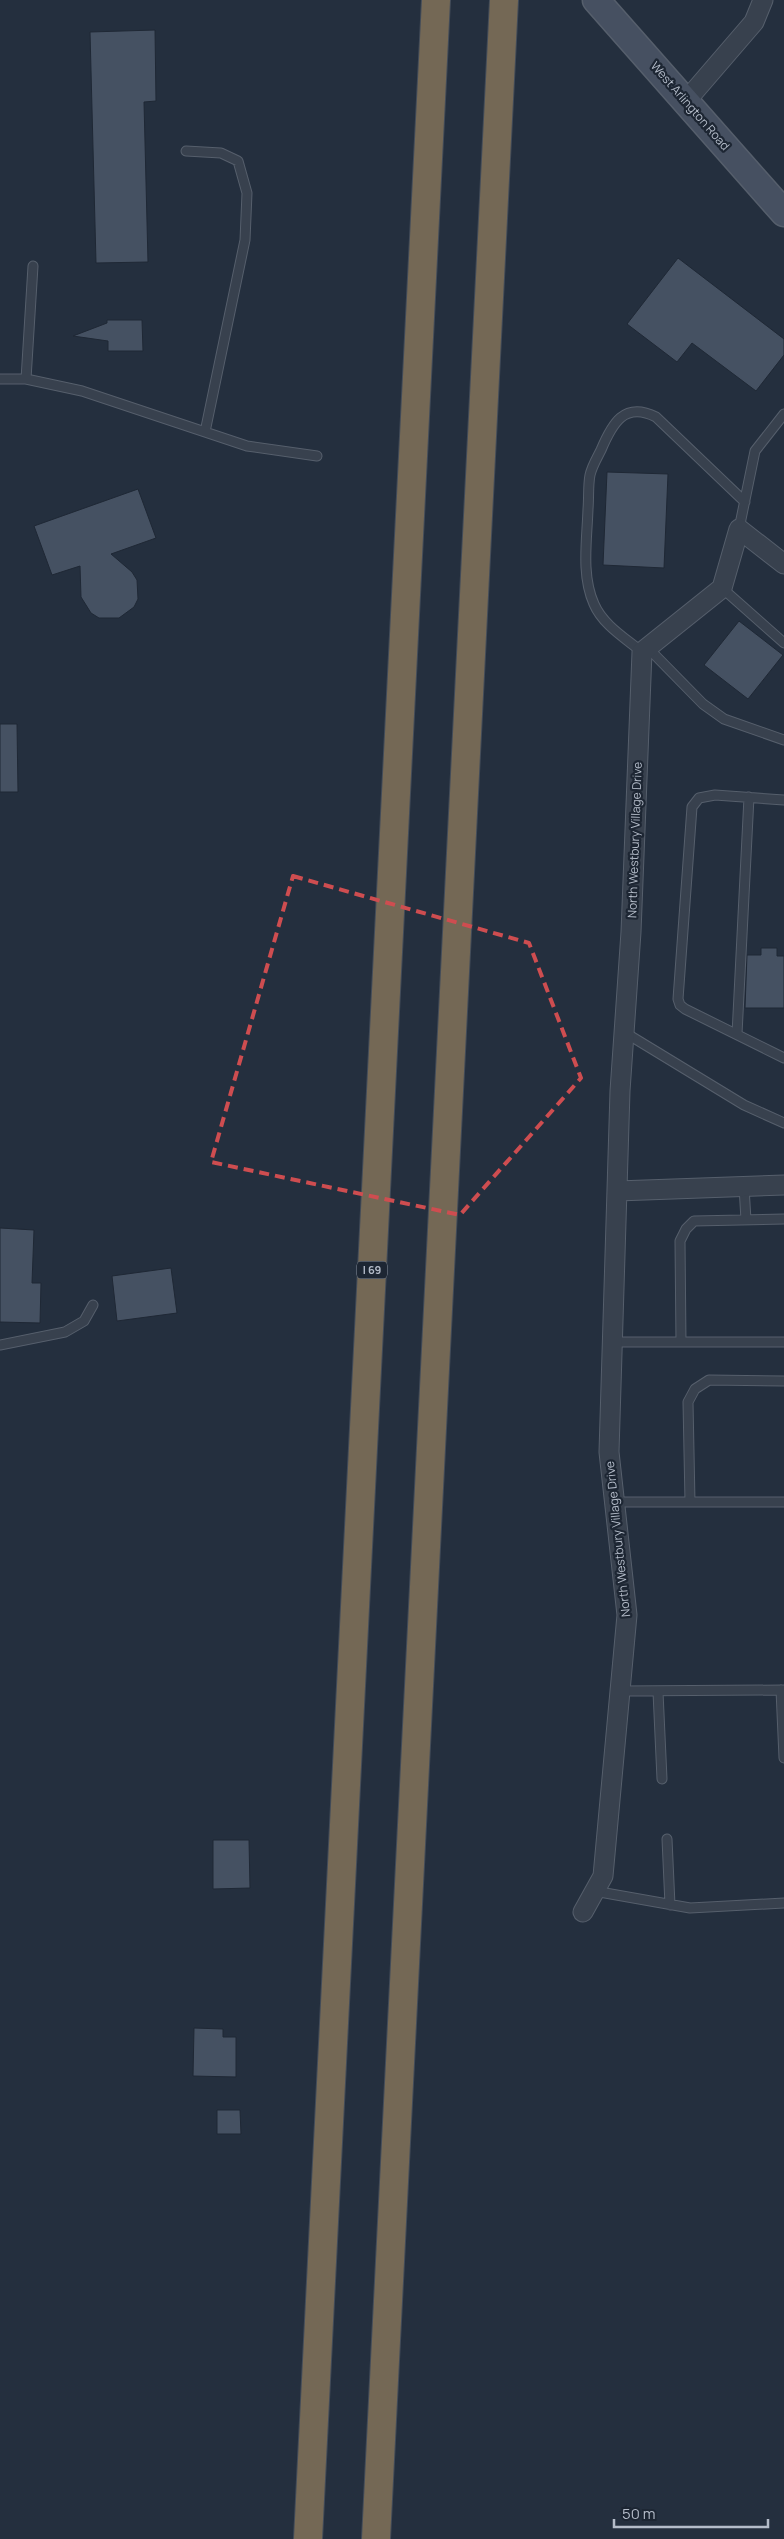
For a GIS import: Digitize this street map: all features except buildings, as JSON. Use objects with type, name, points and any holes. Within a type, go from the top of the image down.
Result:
[{"type":"highway","name":"I 69","points":[[308,2539],[436,0]]},
{"type":"highway","points":[[376,2539],[504,0]]},
{"type":"street","name":"West Arlington Road","points":[[596,0],[784,213]]},
{"type":"street","points":[[686,101],[754,22],[763,0]]},
{"type":"street","points":[[645,650],[722,588],[739,529],[784,564]]},
{"type":"street","name":"North Westbury Village Drive","points":[[583,1912],[603,1876],[627,1615],[609,1452],[624,1032],[631,932],[645,650]]},
{"type":"street","points":[[617,1191],[784,1186]]},
{"type":"lane","points":[[186,152],[220,153],[238,161],[247,193],[245,240],[205,432]]},
{"type":"lane","points":[[26,379],[33,266]]},
{"type":"lane","points":[[0,379],[26,379],[82,391],[247,446],[317,456]]},
{"type":"lane","points":[[745,502],[656,417],[646,412],[636,411],[623,415],[612,425],[590,474],[586,561],[588,584],[594,604],[607,624],[645,650],[703,704],[724,719],[784,740]]},
{"type":"lane","points":[[739,529],[755,452],[784,414]]},
{"type":"lane","points":[[722,588],[784,643]]},
{"type":"lane","points":[[784,800],[716,795],[699,798],[692,807],[678,999],[680,1005],[685,1009],[784,1058]]},
{"type":"lane","points":[[737,1034],[749,797]]},
{"type":"lane","points":[[624,1032],[744,1105],[784,1123]]},
{"type":"lane","points":[[744,1187],[746,1220]]},
{"type":"lane","points":[[681,1342],[680,1240],[686,1229],[694,1221],[784,1219]]},
{"type":"lane","points":[[0,1345],[65,1332],[84,1321],[93,1305]]},
{"type":"lane","points":[[612,1342],[784,1342]]},
{"type":"lane","points":[[690,1502],[688,1402],[695,1389],[709,1380],[784,1381]]},
{"type":"lane","points":[[614,1502],[784,1502]]},
{"type":"lane","points":[[620,1691],[782,1690],[784,1758]]},
{"type":"lane","points":[[658,1692],[662,1779]]},
{"type":"lane","points":[[667,1838],[670,1905]]},
{"type":"lane","points":[[594,1891],[690,1908],[784,1903]]},
{"type":"highlighted area","points":[[293,876],[529,943],[581,1078],[460,1215],[211,1162]]}]
